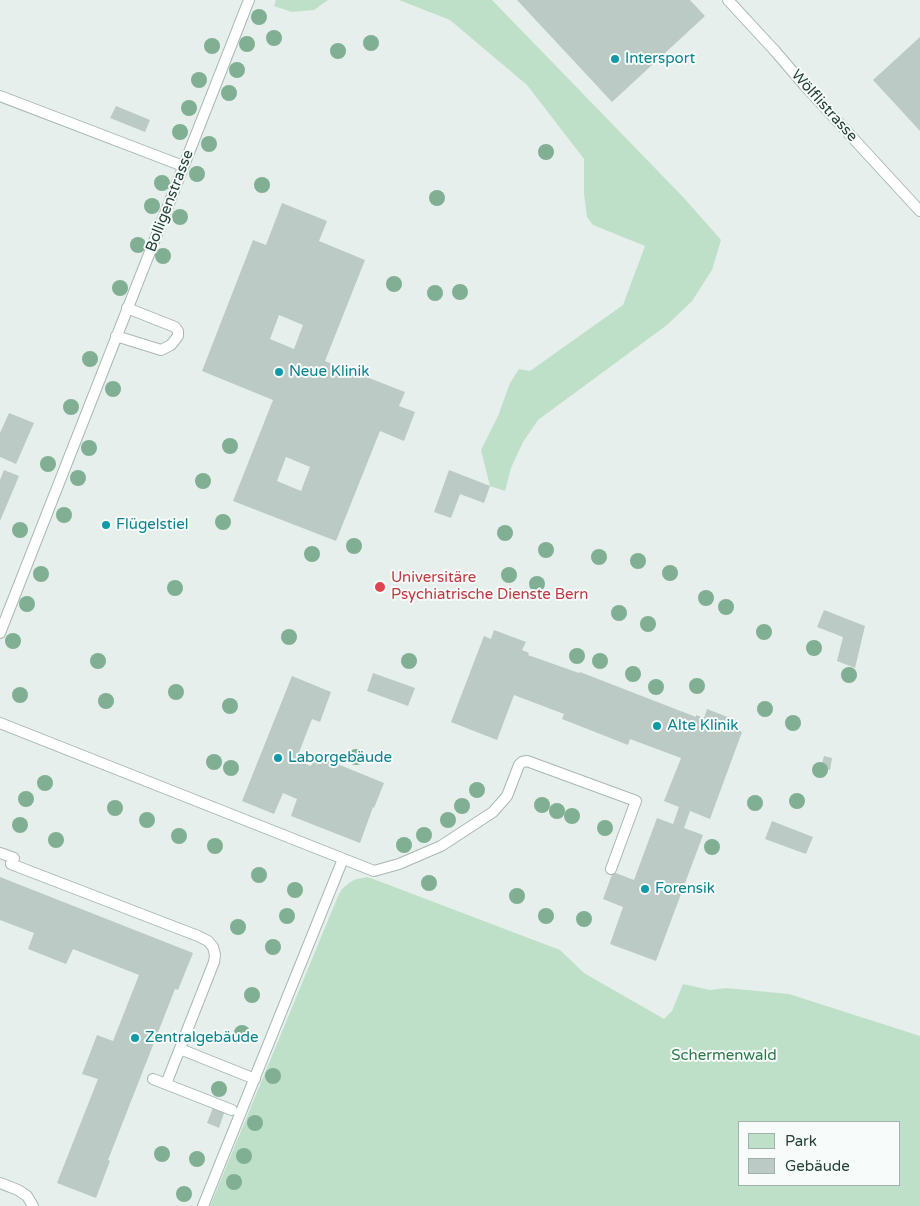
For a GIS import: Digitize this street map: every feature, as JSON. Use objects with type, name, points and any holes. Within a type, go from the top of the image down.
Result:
[{"type":"lane","name":"Bolligenstrasse","points":[[0,633],[249,0]]},
{"type":"lane","name":"Wölflistrasse","points":[[728,0],[920,211]]},
{"type":"lane","points":[[0,96],[183,166]]},
{"type":"lane","points":[[116,336],[161,350],[171,345],[178,336],[175,326],[127,308]]},
{"type":"lane","points":[[0,723],[374,871],[399,864],[441,846],[493,812],[507,796],[519,766],[522,762],[528,761],[636,801],[611,868]]},
{"type":"lane","points":[[0,853],[14,858],[11,864],[198,936],[208,941],[213,947],[216,955],[214,962],[166,1084]]},
{"type":"lane","points":[[203,1206],[342,859]]},
{"type":"lane","points":[[180,1049],[255,1078]]},
{"type":"lane","points":[[153,1079],[232,1110]]},
{"type":"lane","points":[[0,1183],[18,1190],[27,1196],[33,1206]]},
{"type":"green space","points":[[276,0],[328,0],[314,10],[292,12],[274,6]]},
{"type":"green space","points":[[399,0],[492,0],[684,198],[721,240],[712,270],[692,301],[667,325],[538,420],[523,442],[511,468],[505,491],[490,486],[481,450],[498,416],[510,383],[519,369],[530,371],[623,305],[645,246],[593,225],[587,217],[584,194],[584,159],[527,85],[450,20]]},
{"type":"green space","name":"Schermenwald","points":[[368,877],[560,950],[584,973],[664,1019],[672,1011],[683,984],[710,990],[726,988],[789,994],[920,1036],[920,1206],[210,1206],[338,896],[349,883],[356,879]]},
{"type":"building","name":"Intersport","points":[[517,0],[690,0],[705,16],[612,102]]},
{"type":"building","points":[[920,37],[920,131],[873,80]]},
{"type":"building","points":[[116,106],[150,120],[145,132],[110,118]]},
{"type":"building","name":"Neue Klinik","points":[[282,203],[327,221],[319,241],[365,260],[325,361],[344,369],[349,367],[351,371],[405,392],[399,406],[415,412],[404,441],[380,431],[336,541],[233,501],[273,400],[202,371],[253,240],[266,245]],"holes":[[[279,315],[303,325],[294,349],[270,339]],[[286,457],[310,467],[301,491],[277,481]]]},
{"type":"building","points":[[9,413],[34,423],[16,464],[0,457],[0,433]]},
{"type":"building","points":[[4,470],[19,476],[0,521],[0,480]]},
{"type":"building","points":[[449,470],[490,486],[484,503],[460,494],[451,518],[434,512]]},
{"type":"building","points":[[824,610],[865,626],[855,668],[837,661],[843,637],[817,627]]},
{"type":"building","name":"Alte Klinik","points":[[494,630],[526,642],[522,650],[529,653],[528,655],[580,672],[696,717],[696,715],[704,718],[707,709],[738,721],[735,729],[742,732],[710,819],[690,811],[684,828],[703,835],[656,961],[610,944],[623,907],[603,899],[613,872],[634,880],[657,818],[673,824],[679,807],[664,801],[681,758],[630,739],[628,745],[562,719],[564,714],[514,695],[497,740],[451,722],[484,636],[491,639]]},
{"type":"building","points":[[373,673],[415,688],[408,706],[367,691]]},
{"type":"building","name":"Laborgebäude","points":[[292,676],[331,692],[320,722],[312,719],[296,760],[311,766],[315,755],[384,783],[360,843],[291,816],[297,799],[283,793],[274,814],[242,801]]},
{"type":"building","points":[[824,756],[832,758],[830,770],[821,768]]},
{"type":"building","points":[[772,821],[813,837],[806,854],[765,839]]},
{"type":"building","name":"Zentralgebäude","points":[[0,877],[193,953],[178,990],[175,989],[108,1160],[110,1161],[96,1198],[57,1183],[98,1079],[82,1074],[97,1035],[113,1041],[139,975],[73,949],[66,964],[28,949],[34,933],[0,920]]},
{"type":"building","points":[[214,1105],[225,1110],[219,1128],[207,1123]]},
{"type":"place","name":"Intersport","points":[[615,59]]},
{"type":"place","name":"Neue Klinik","points":[[279,372]]},
{"type":"place","name":"Flügelstiel","points":[[106,525]]},
{"type":"place","name":"Universitäre Psychiatrische Dienste Bern","points":[[380,587]]},
{"type":"place","name":"Alte Klinik","points":[[657,726]]},
{"type":"place","name":"Laborgebäude","points":[[278,758]]},
{"type":"place","name":"Forensik","points":[[645,889]]},
{"type":"place","name":"Zentralgebäude","points":[[135,1038]]}]
